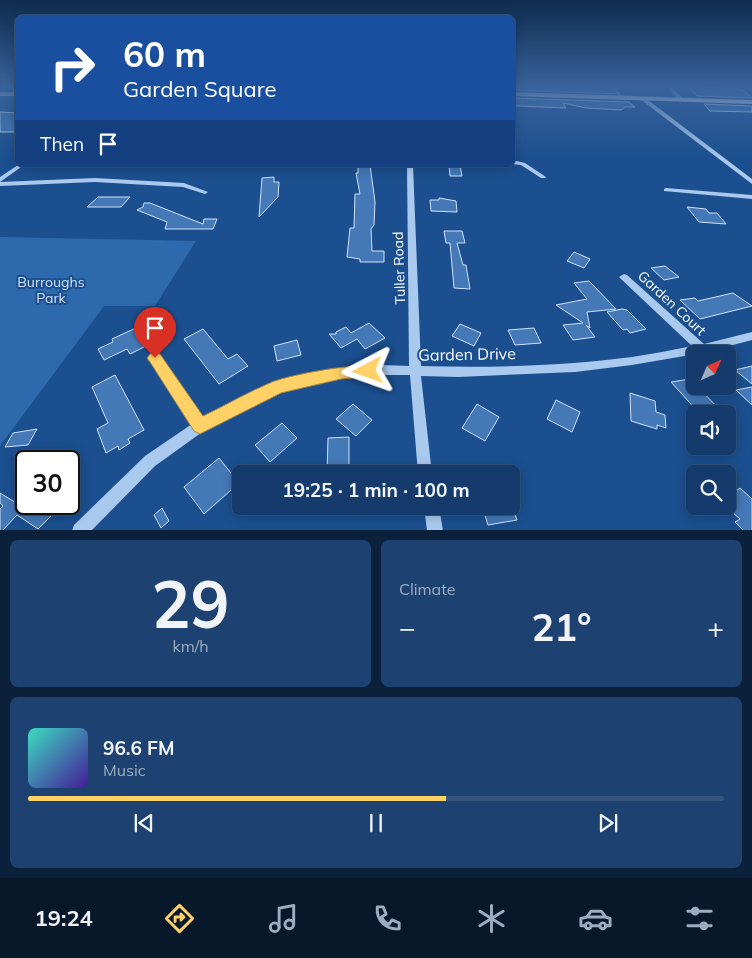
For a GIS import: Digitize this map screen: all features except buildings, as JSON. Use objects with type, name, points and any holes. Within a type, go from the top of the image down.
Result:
[{"type":"street","points":[[659,111],[752,182]]},
{"type":"street","points":[[515,163],[523,164],[543,177]]},
{"type":"street","points":[[0,180],[18,167]]},
{"type":"street","name":"Tuller Road","points":[[410,167],[415,371],[424,465]]},
{"type":"street","points":[[0,184],[95,180],[184,184],[205,192]]},
{"type":"street","points":[[666,190],[752,197]]},
{"type":"street","name":"Garden Court","points":[[624,277],[698,345]]},
{"type":"street","name":"Garden Drive","points":[[717,345],[752,336]]},
{"type":"street","name":"Garden Drive","points":[[80,530],[150,462],[200,426],[277,387],[341,373],[382,370],[458,372],[575,366],[632,361],[686,352]]},
{"type":"street","points":[[155,358],[200,426]]},
{"type":"street","points":[[432,515],[435,530]]},
{"type":"green space","name":"Burroughs Park","points":[[0,237],[196,241],[155,306],[104,306],[0,446]]},
{"type":"route","points":[[155,358],[200,426],[277,387],[341,373],[368,371]]}]
